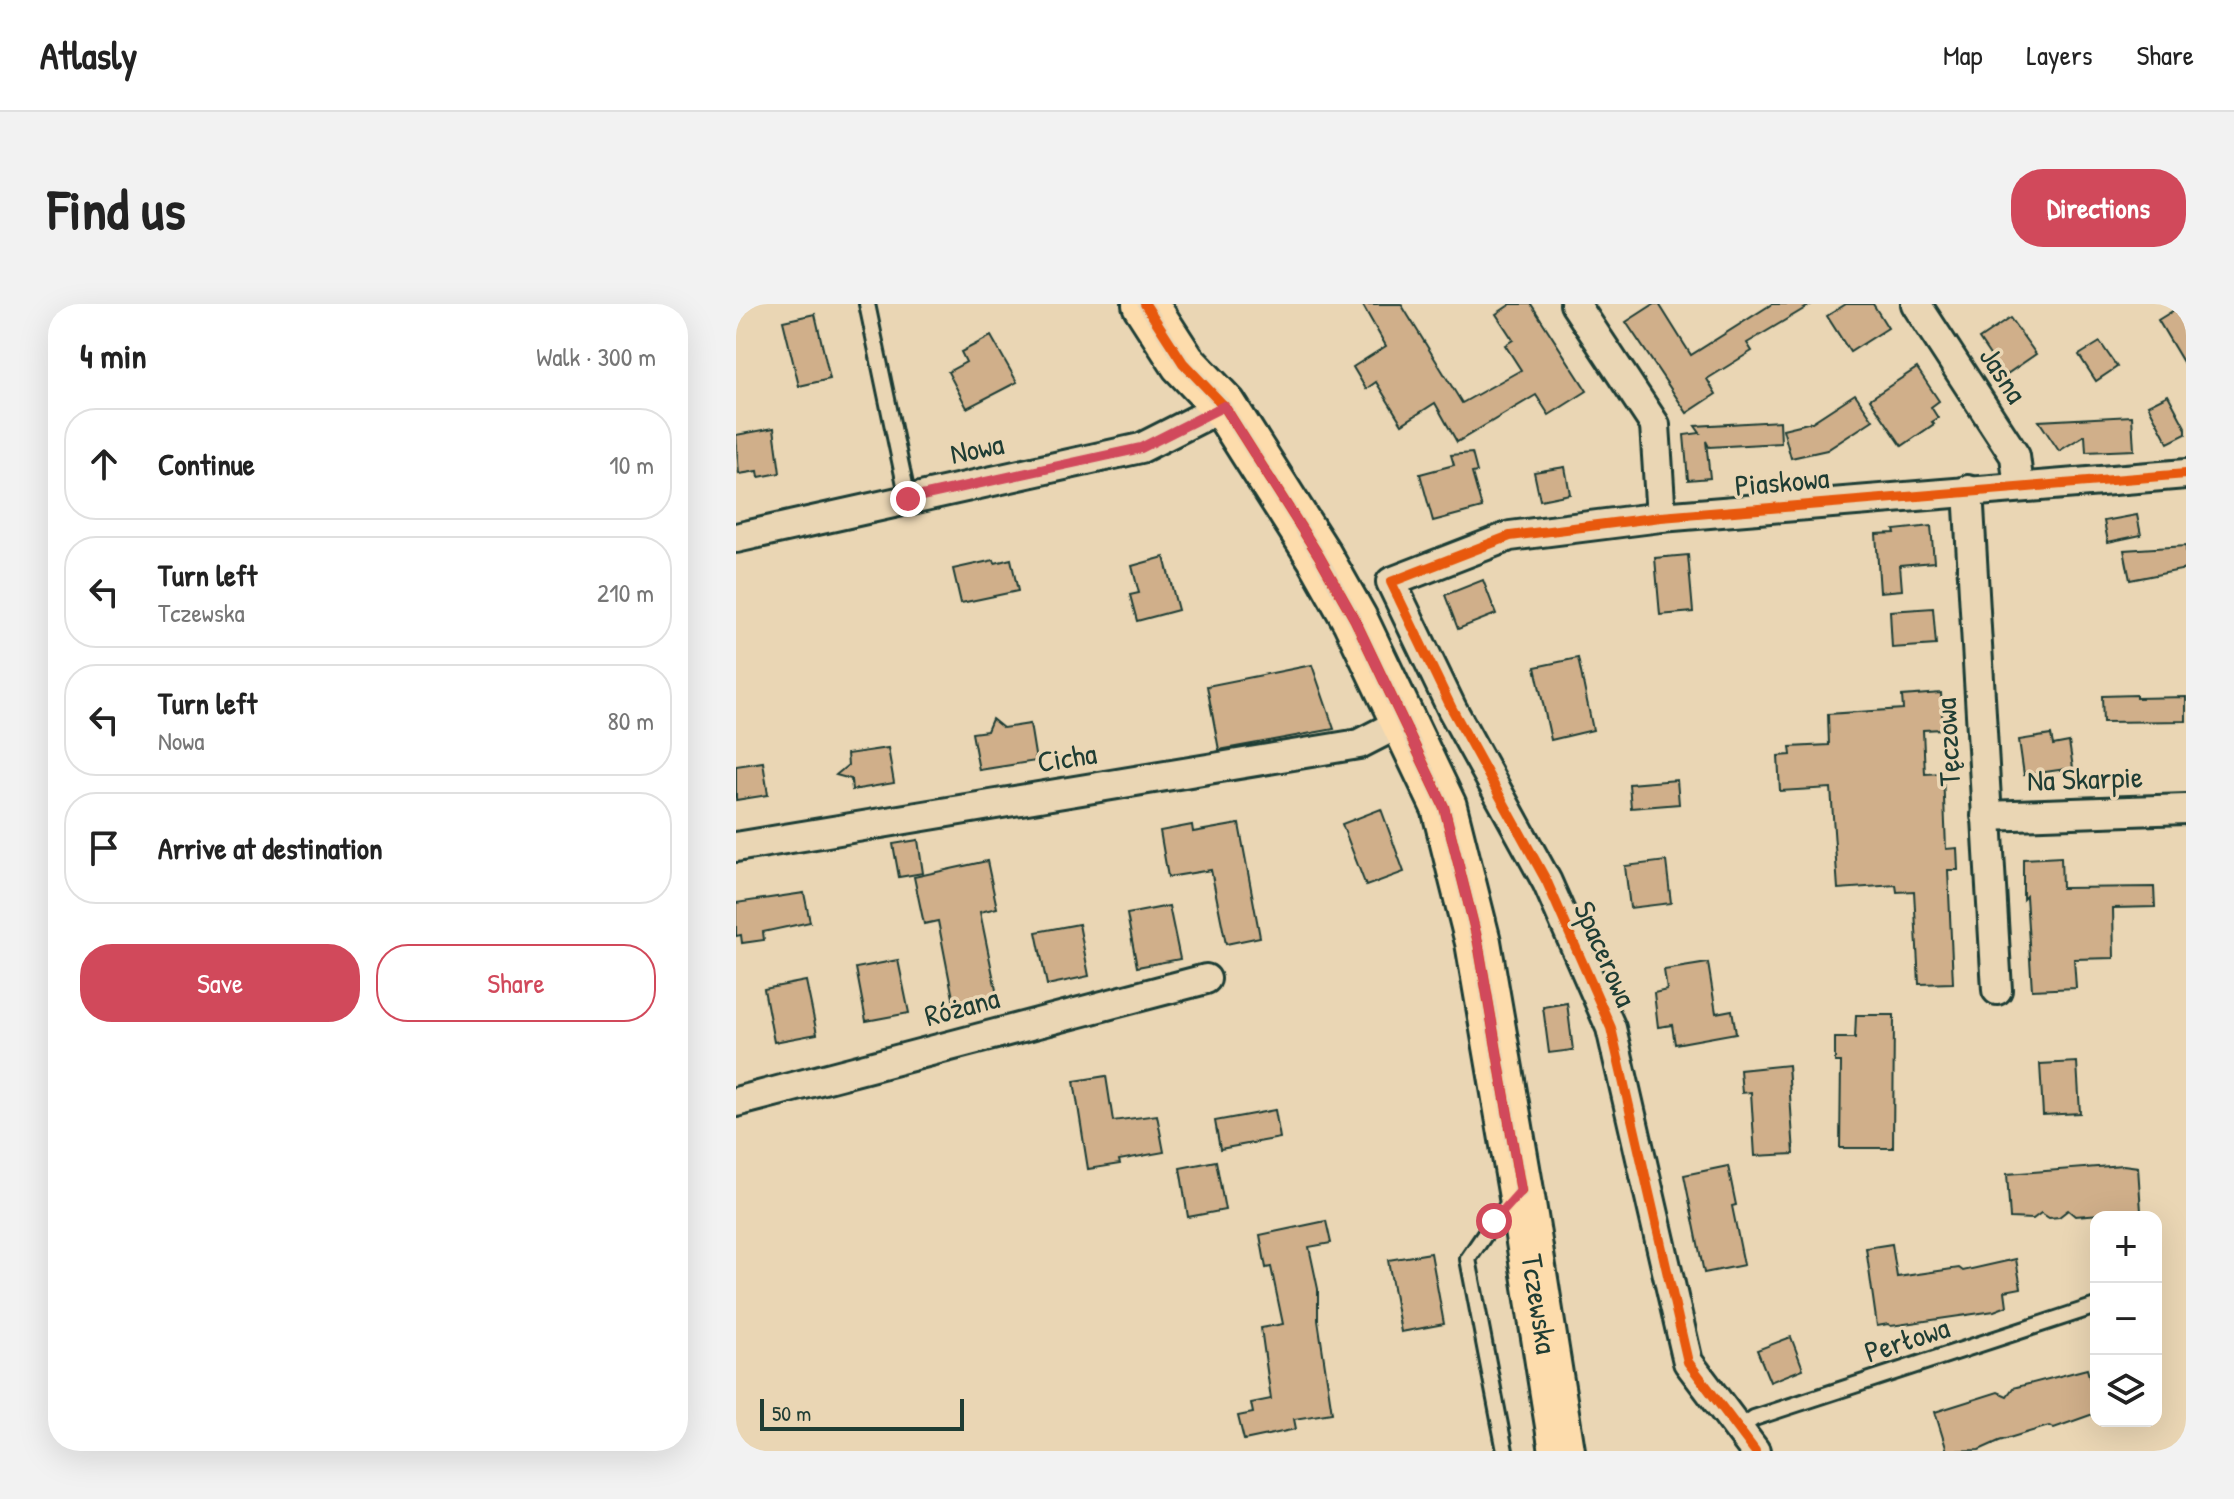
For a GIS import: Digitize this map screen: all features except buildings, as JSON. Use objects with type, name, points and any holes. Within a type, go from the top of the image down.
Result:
[{"type":"main road","name":"Tczewska","points":[[1145,304],[1183,363],[1224,406],[1319,556],[1355,620],[1444,807],[1478,942],[1508,1206],[1562,1451]]},
{"type":"main road","name":"Tczewska","points":[[1178,304],[1207,349],[1224,406]]},
{"type":"street","points":[[1575,304],[1655,425],[1661,517]]},
{"type":"street","name":"Jasna","points":[[1916,304],[2015,456],[2019,487]]},
{"type":"street","name":"Nowa","points":[[736,538],[1141,448],[1224,406]]},
{"type":"street","name":"Piaskowa","points":[[1391,582],[1510,536],[1661,517],[2186,474]]},
{"type":"street","name":"Tęczowa","points":[[1968,490],[1997,990]]},
{"type":"street","name":"Spacerowa","points":[[1391,582],[1452,709],[1547,882],[1611,1028],[1688,1362],[1746,1441]]},
{"type":"street","name":"Cicha","points":[[736,847],[1359,744],[1404,721]]},
{"type":"street","name":"Na Skarpie","points":[[1986,816],[2186,809]]},
{"type":"street","name":"Różana","points":[[736,1102],[1206,979]]},
{"type":"lane","points":[[867,304],[908,499]]},
{"type":"lane","points":[[1505,1451],[1468,1259],[1508,1206]]},
{"type":"lane","name":"Perłowa","points":[[1746,1441],[1754,1418],[2090,1308]]},
{"type":"cycle path","points":[[1145,304],[1183,363],[1224,406],[1319,556],[1355,620],[1444,807],[1478,942],[1521,1191]]},
{"type":"cycle path","points":[[1755,1451],[1688,1362],[1611,1028],[1547,882],[1452,709],[1391,582],[1510,536],[1661,517],[2186,474]]},
{"type":"route","points":[[908,499],[1141,448],[1224,406],[1319,556],[1355,620],[1444,807],[1478,942],[1521,1191],[1494,1221]]}]
